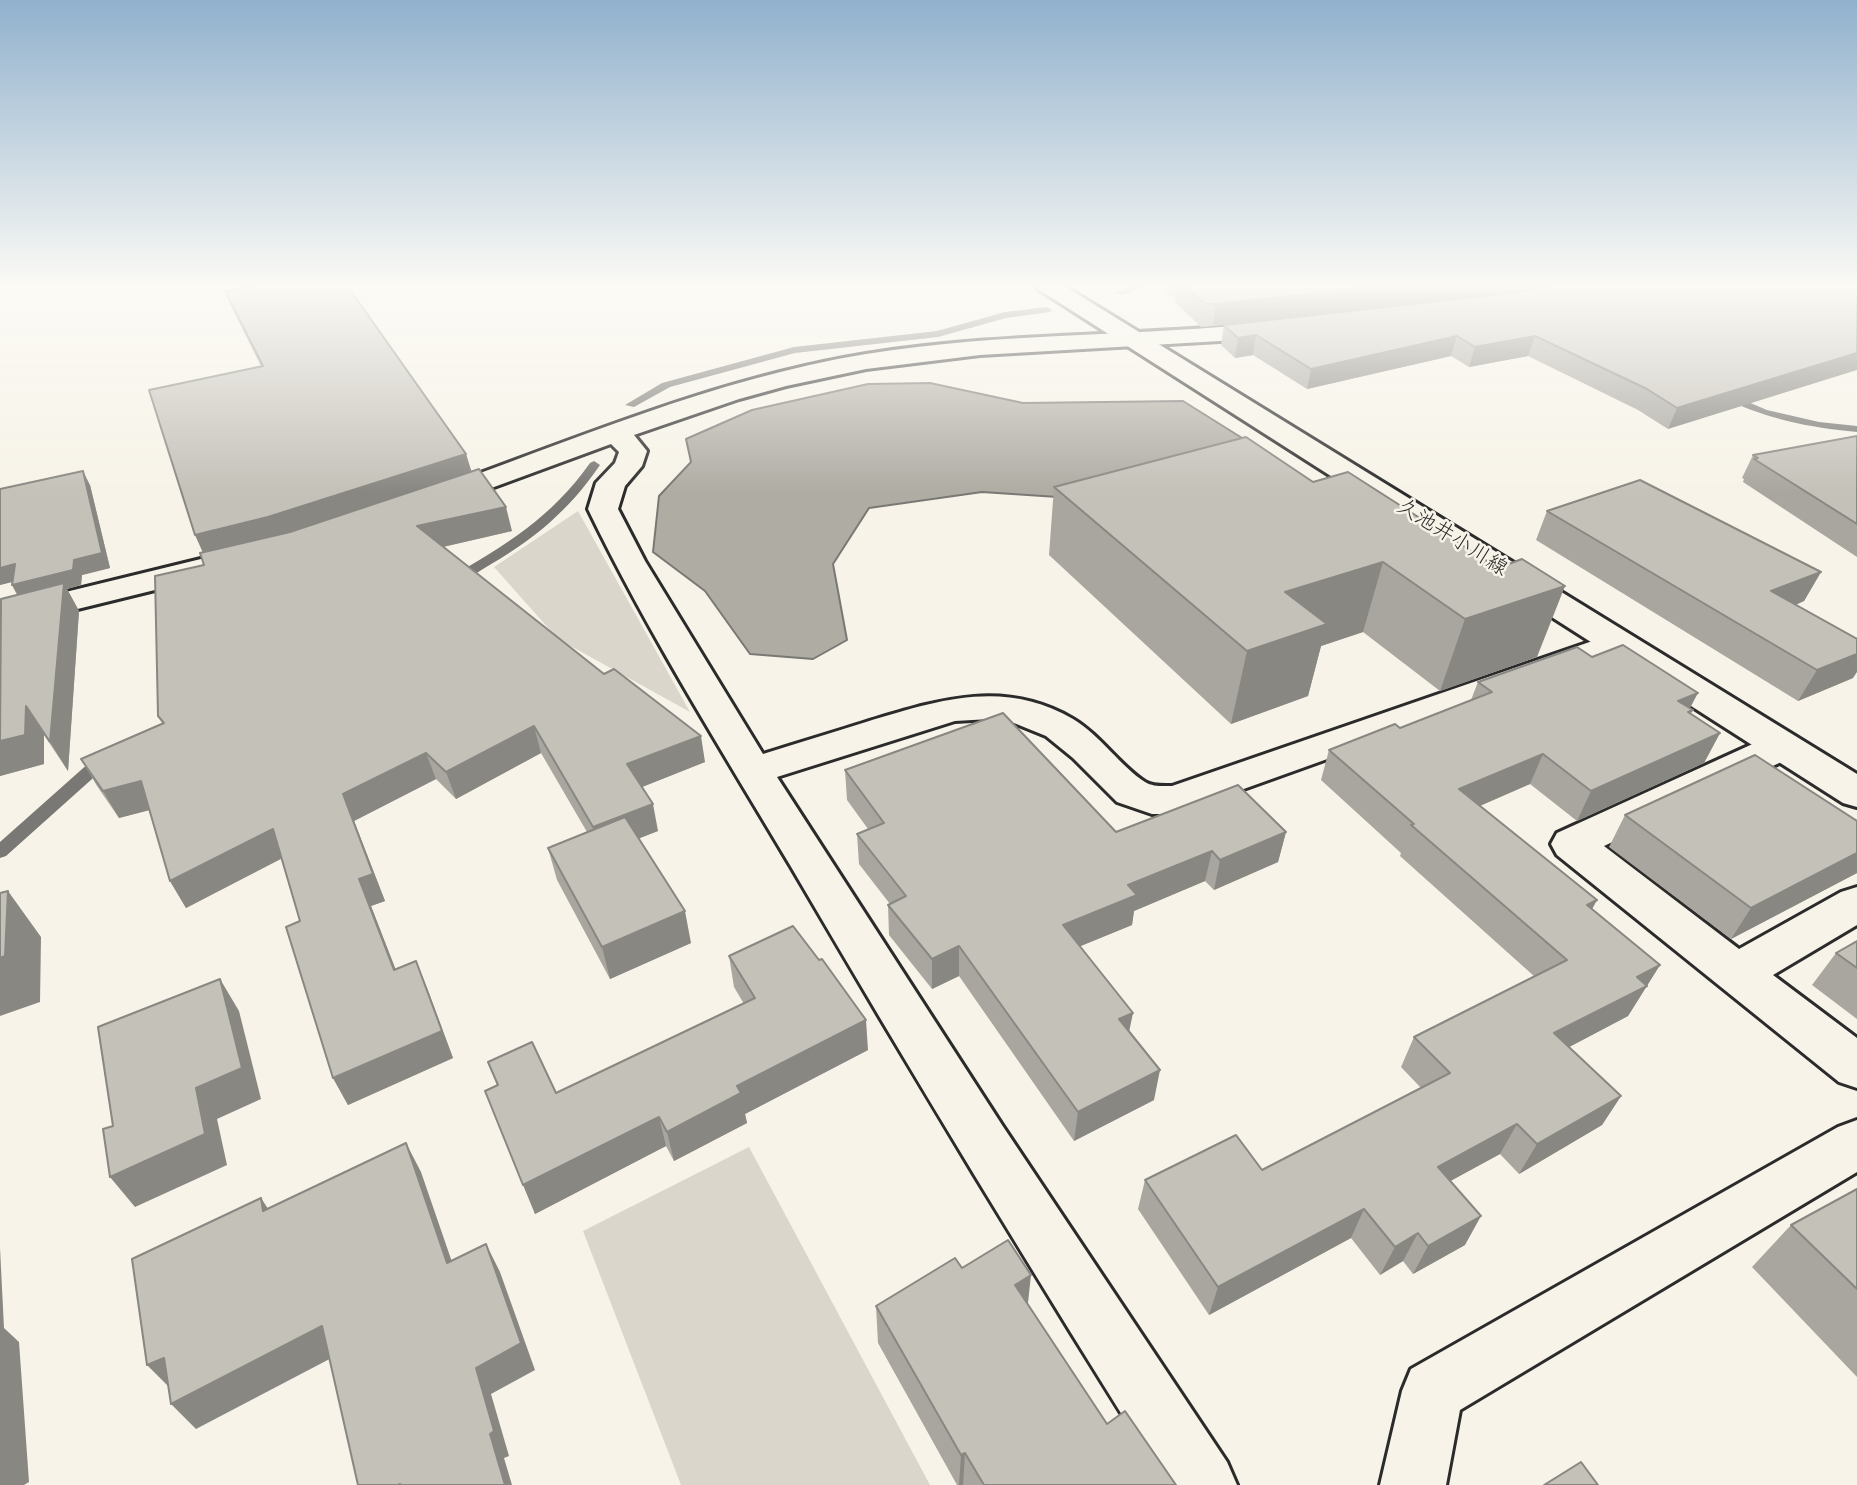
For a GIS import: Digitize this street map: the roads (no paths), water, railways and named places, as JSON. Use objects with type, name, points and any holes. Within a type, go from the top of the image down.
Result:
[{"type":"street","points":[[404,510],[716,396],[831,368],[927,353]]},
{"type":"street","name":"久池井小川線","points":[[1155,353],[1857,793]]},
{"type":"street","points":[[617,432],[633,451],[628,466],[611,484],[603,509],[629,562],[752,771],[1024,1210],[1204,1485]]},
{"type":"street","points":[[0,618],[236,560]]},
{"type":"street","points":[[752,771],[954,709],[990,707],[1023,712],[1059,727],[1087,749],[1131,792],[1152,800],[1174,800],[1619,643]]},
{"type":"street","points":[[1782,746],[1572,844],[1857,1067]]},
{"type":"street","points":[[1737,973],[1857,904]]},
{"type":"street","points":[[1413,1485],[1433,1391],[1857,1144]]},
{"type":"waterway","points":[[630,405],[666,385],[782,353]]},
{"type":"waterway","points":[[1729,397],[1764,413],[1819,425],[1857,429]]},
{"type":"waterway","points":[[454,581],[515,545],[549,519],[565,504],[594,465]]},
{"type":"waterway","points":[[0,852],[105,758]]}]
